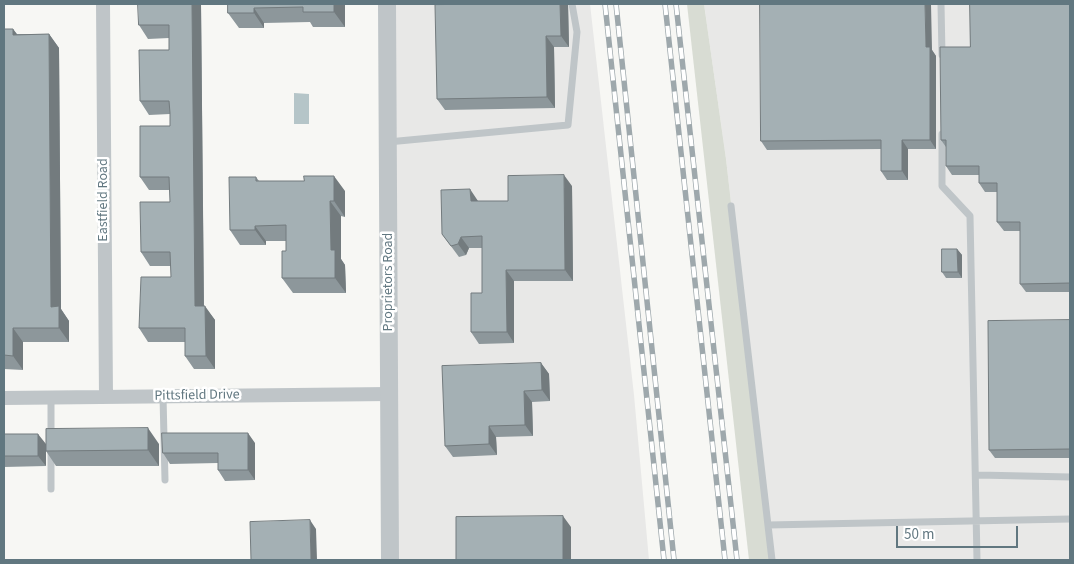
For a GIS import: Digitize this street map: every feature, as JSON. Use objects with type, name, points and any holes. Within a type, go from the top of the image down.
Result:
[{"type":"street","name":"Eastfield Road","points":[[103,4],[106,397]]},
{"type":"street","name":"Proprietors Road","points":[[387,4],[390,560]]},
{"type":"street","name":"Pittsfield Drive","points":[[4,398],[390,394]]},
{"type":"lane","points":[[388,142],[568,126],[577,32],[572,4]]},
{"type":"lane","points":[[941,4],[942,61]]},
{"type":"lane","points":[[942,128],[942,186],[970,216],[977,560]]},
{"type":"lane","points":[[732,206],[772,560]]},
{"type":"lane","points":[[163,396],[165,480]]},
{"type":"lane","points":[[50,397],[51,489]]},
{"type":"lane","points":[[978,475],[1070,477]]},
{"type":"lane","points":[[768,525],[1070,519]]},
{"type":"shaded area","points":[[387,4],[590,4],[634,395],[649,560],[390,560]]},
{"type":"shaded area","points":[[687,4],[704,4],[726,159],[772,560],[749,560]]},
{"type":"shaded area","points":[[704,4],[1070,4],[1070,560],[772,560],[726,159]]},
{"type":"shaded area","points":[[294,93],[309,94],[309,124],[294,124]]},
{"type":"building","points":[[138,4],[192,4],[195,306],[205,306],[206,356],[185,356],[185,328],[139,328],[141,277],[171,277],[170,252],[141,252],[140,202],[170,202],[169,177],[140,177],[140,126],[170,126],[170,113],[169,101],[140,101],[139,50],[169,50],[169,25],[139,25]]},
{"type":"building","points":[[228,4],[334,4],[334,12],[303,12],[303,7],[254,8],[254,13],[228,13]]},
{"type":"building","points":[[560,4],[561,36],[546,36],[547,97],[437,99],[435,5]]},
{"type":"building","points":[[760,4],[925,4],[926,47],[930,47],[930,140],[902,140],[902,171],[881,171],[881,140],[761,141]]},
{"type":"building","points":[[970,4],[1070,4],[1070,283],[1020,284],[1020,222],[997,222],[997,183],[979,183],[979,166],[946,166],[946,140],[941,140],[940,47],[970,47]]},
{"type":"building","points":[[4,29],[13,29],[13,35],[49,34],[51,307],[59,306],[59,328],[13,328],[13,356],[4,355]]},
{"type":"building","points":[[564,175],[565,270],[506,270],[507,332],[471,332],[471,293],[482,293],[482,236],[461,237],[458,244],[451,246],[442,234],[441,190],[470,189],[471,201],[508,201],[508,176]]},
{"type":"building","points":[[304,176],[334,176],[334,201],[330,201],[331,250],[335,250],[335,278],[282,278],[282,251],[286,251],[286,225],[255,226],[255,230],[230,230],[229,177],[256,177],[256,181],[304,181]]},
{"type":"building","points":[[942,249],[957,249],[958,272],[942,272]]},
{"type":"building","points":[[1070,320],[1070,449],[989,450],[988,321]]},
{"type":"building","points":[[541,363],[542,390],[524,391],[525,425],[489,426],[489,444],[445,446],[442,366]]},
{"type":"building","points":[[148,428],[148,450],[46,451],[46,429]]},
{"type":"building","points":[[162,433],[248,433],[248,470],[218,470],[218,453],[163,453]]},
{"type":"building","points":[[4,434],[38,434],[38,456],[4,456]]},
{"type":"building","points":[[563,516],[563,560],[456,560],[456,517]]},
{"type":"building","points":[[310,520],[311,560],[251,560],[250,522]]},
{"type":"railway","points":[[605,4],[664,560]]},
{"type":"railway","points":[[616,4],[674,560]]},
{"type":"railway","points":[[665,4],[725,560]]},
{"type":"railway","points":[[676,4],[737,560]]}]
